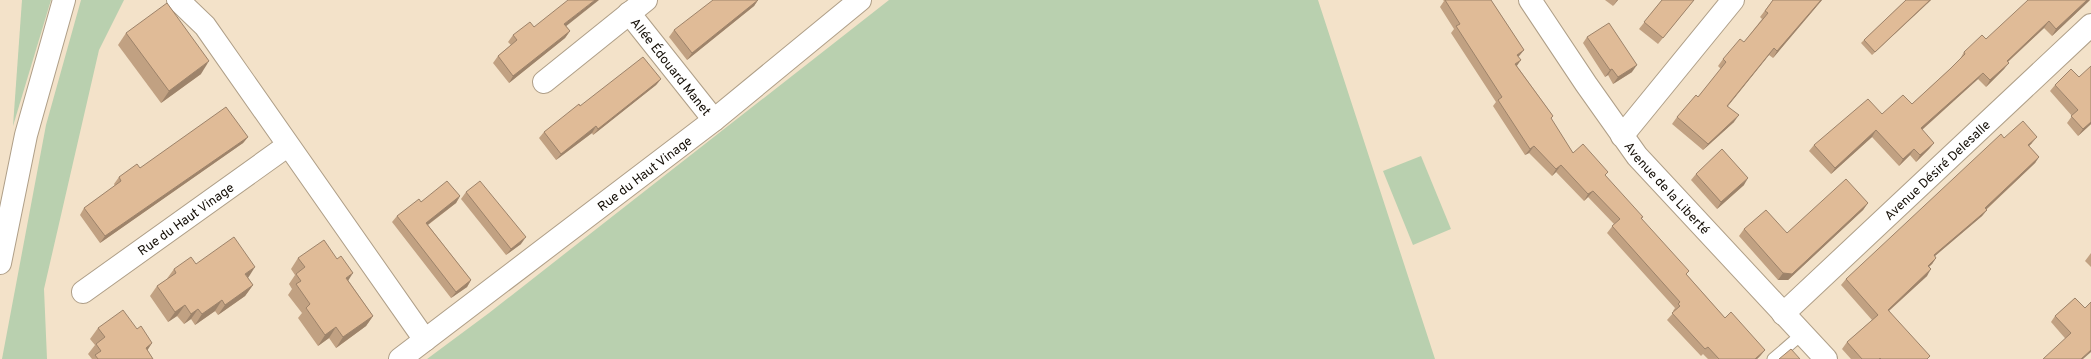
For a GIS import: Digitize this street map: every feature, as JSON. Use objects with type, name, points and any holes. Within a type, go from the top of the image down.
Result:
[{"type":"main road","points":[[0,263],[26,135],[64,0]]},
{"type":"main road","points":[[178,0],[205,26],[287,146],[425,340]]},
{"type":"main road","name":"Allée Édouard Manet","points":[[544,82],[646,0]]},
{"type":"main road","name":"Rue du Haut Vinage","points":[[400,359],[714,120],[860,0]]},
{"type":"main road","name":"Avenue de la Liberté","points":[[1530,0],[1637,156],[1826,359]]},
{"type":"main road","points":[[1622,136],[1733,0]]},
{"type":"main road","name":"Allée Édouard Manet","points":[[629,13],[714,120]]},
{"type":"main road","name":"Avenue Désiré Delesalle","points":[[1783,314],[2091,25]]},
{"type":"main road","name":"Rue du Haut Vinage","points":[[83,292],[287,146]]},
{"type":"lane","points":[[1773,359],[1802,334]]},
{"type":"green space","points":[[22,0],[51,0],[13,126]]},
{"type":"green space","points":[[81,0],[124,0],[99,50],[44,289],[47,359],[2,359],[46,125]]},
{"type":"green space","points":[[889,0],[1318,0],[1435,359],[427,359],[489,313]]},
{"type":"green space","points":[[1421,156],[1451,229],[1413,245],[1383,171]]},
{"type":"building","points":[[568,0],[595,0],[564,24],[570,31],[513,76],[498,56],[517,40],[513,35],[530,22],[534,27]]},
{"type":"building","points":[[713,0],[758,0],[692,53],[674,30]]},
{"type":"building","points":[[1445,0],[1491,0],[1524,50],[1517,55],[1521,60],[1515,64],[1553,116],[1551,118],[1573,153],[1583,144],[1608,172],[1605,175],[1643,217],[1641,218],[1689,271],[1686,274],[1725,318],[1731,312],[1765,350],[1755,359],[1719,359],[1708,347],[1705,349],[1672,313],[1680,306],[1678,304],[1680,302],[1612,226],[1620,219],[1593,191],[1588,194],[1561,165],[1556,169],[1534,146],[1530,149],[1498,100],[1502,97],[1456,26],[1460,24]]},
{"type":"building","points":[[1662,0],[1694,0],[1663,38],[1644,22]]},
{"type":"building","points":[[1773,0],[1821,0],[1777,51],[1774,48],[1727,106],[1739,115],[1708,144],[1677,117],[1696,95],[1698,97],[1726,62],[1723,59],[1740,39],[1744,42],[1768,13],[1765,11]]},
{"type":"building","points":[[1906,0],[1930,0],[1875,52],[1864,40]]},
{"type":"building","points":[[2028,0],[2087,0],[2056,29],[2049,21],[2007,61],[2009,63],[1990,80],[1983,73],[1921,128],[1934,143],[1920,155],[1914,149],[1903,159],[1876,130],[1835,168],[1814,145],[1868,99],[1882,114],[1903,95],[1912,104],[1950,69],[1965,54],[1964,52],[1982,35],[1986,39]]},
{"type":"building","points":[[167,3],[209,61],[169,91],[126,33]]},
{"type":"building","points":[[1609,23],[1637,65],[1618,77],[1612,69],[1610,70],[1587,37]]},
{"type":"building","points":[[643,57],[661,79],[598,129],[596,126],[561,154],[544,132]]},
{"type":"building","points":[[2091,66],[2091,122],[2083,129],[2071,116],[2078,110],[2055,85],[2071,69],[2079,77]]},
{"type":"building","points":[[226,107],[248,137],[105,236],[84,208],[121,181],[119,177],[137,164],[140,168]]},
{"type":"building","points":[[2023,121],[2037,137],[2028,145],[2039,157],[1985,208],[1987,210],[1934,255],[1936,258],[1928,266],[1931,269],[1888,310],[1930,356],[1927,359],[1862,359],[1847,342],[1878,315],[1846,279],[2001,134],[2004,138]]},
{"type":"building","points":[[1722,149],[1748,178],[1721,202],[1696,174]]},
{"type":"building","points":[[1846,179],[1868,203],[1792,274],[1783,273],[1744,229],[1766,210],[1787,233]]},
{"type":"building","points":[[447,181],[460,196],[426,223],[471,280],[456,292],[397,216],[419,199],[421,202]]},
{"type":"building","points":[[480,181],[526,237],[511,249],[466,192]]},
{"type":"building","points":[[234,237],[255,267],[245,274],[253,285],[225,305],[222,300],[202,314],[198,309],[191,314],[185,305],[175,312],[157,286],[176,273],[174,269],[191,257],[196,264]]},
{"type":"building","points":[[324,240],[337,259],[341,256],[353,273],[346,278],[373,316],[343,337],[336,327],[325,335],[306,308],[310,304],[296,284],[301,281],[296,274],[305,267],[298,258]]},
{"type":"building","points":[[2075,298],[2085,308],[2091,302],[2091,350],[2081,359],[2043,359],[2071,333],[2055,316]]},
{"type":"building","points":[[123,310],[137,329],[141,326],[152,343],[146,348],[153,359],[98,359],[95,355],[101,351],[96,344],[105,337],[98,328]]},
{"type":"building","points":[[1791,349],[1800,359],[1779,359]]}]
